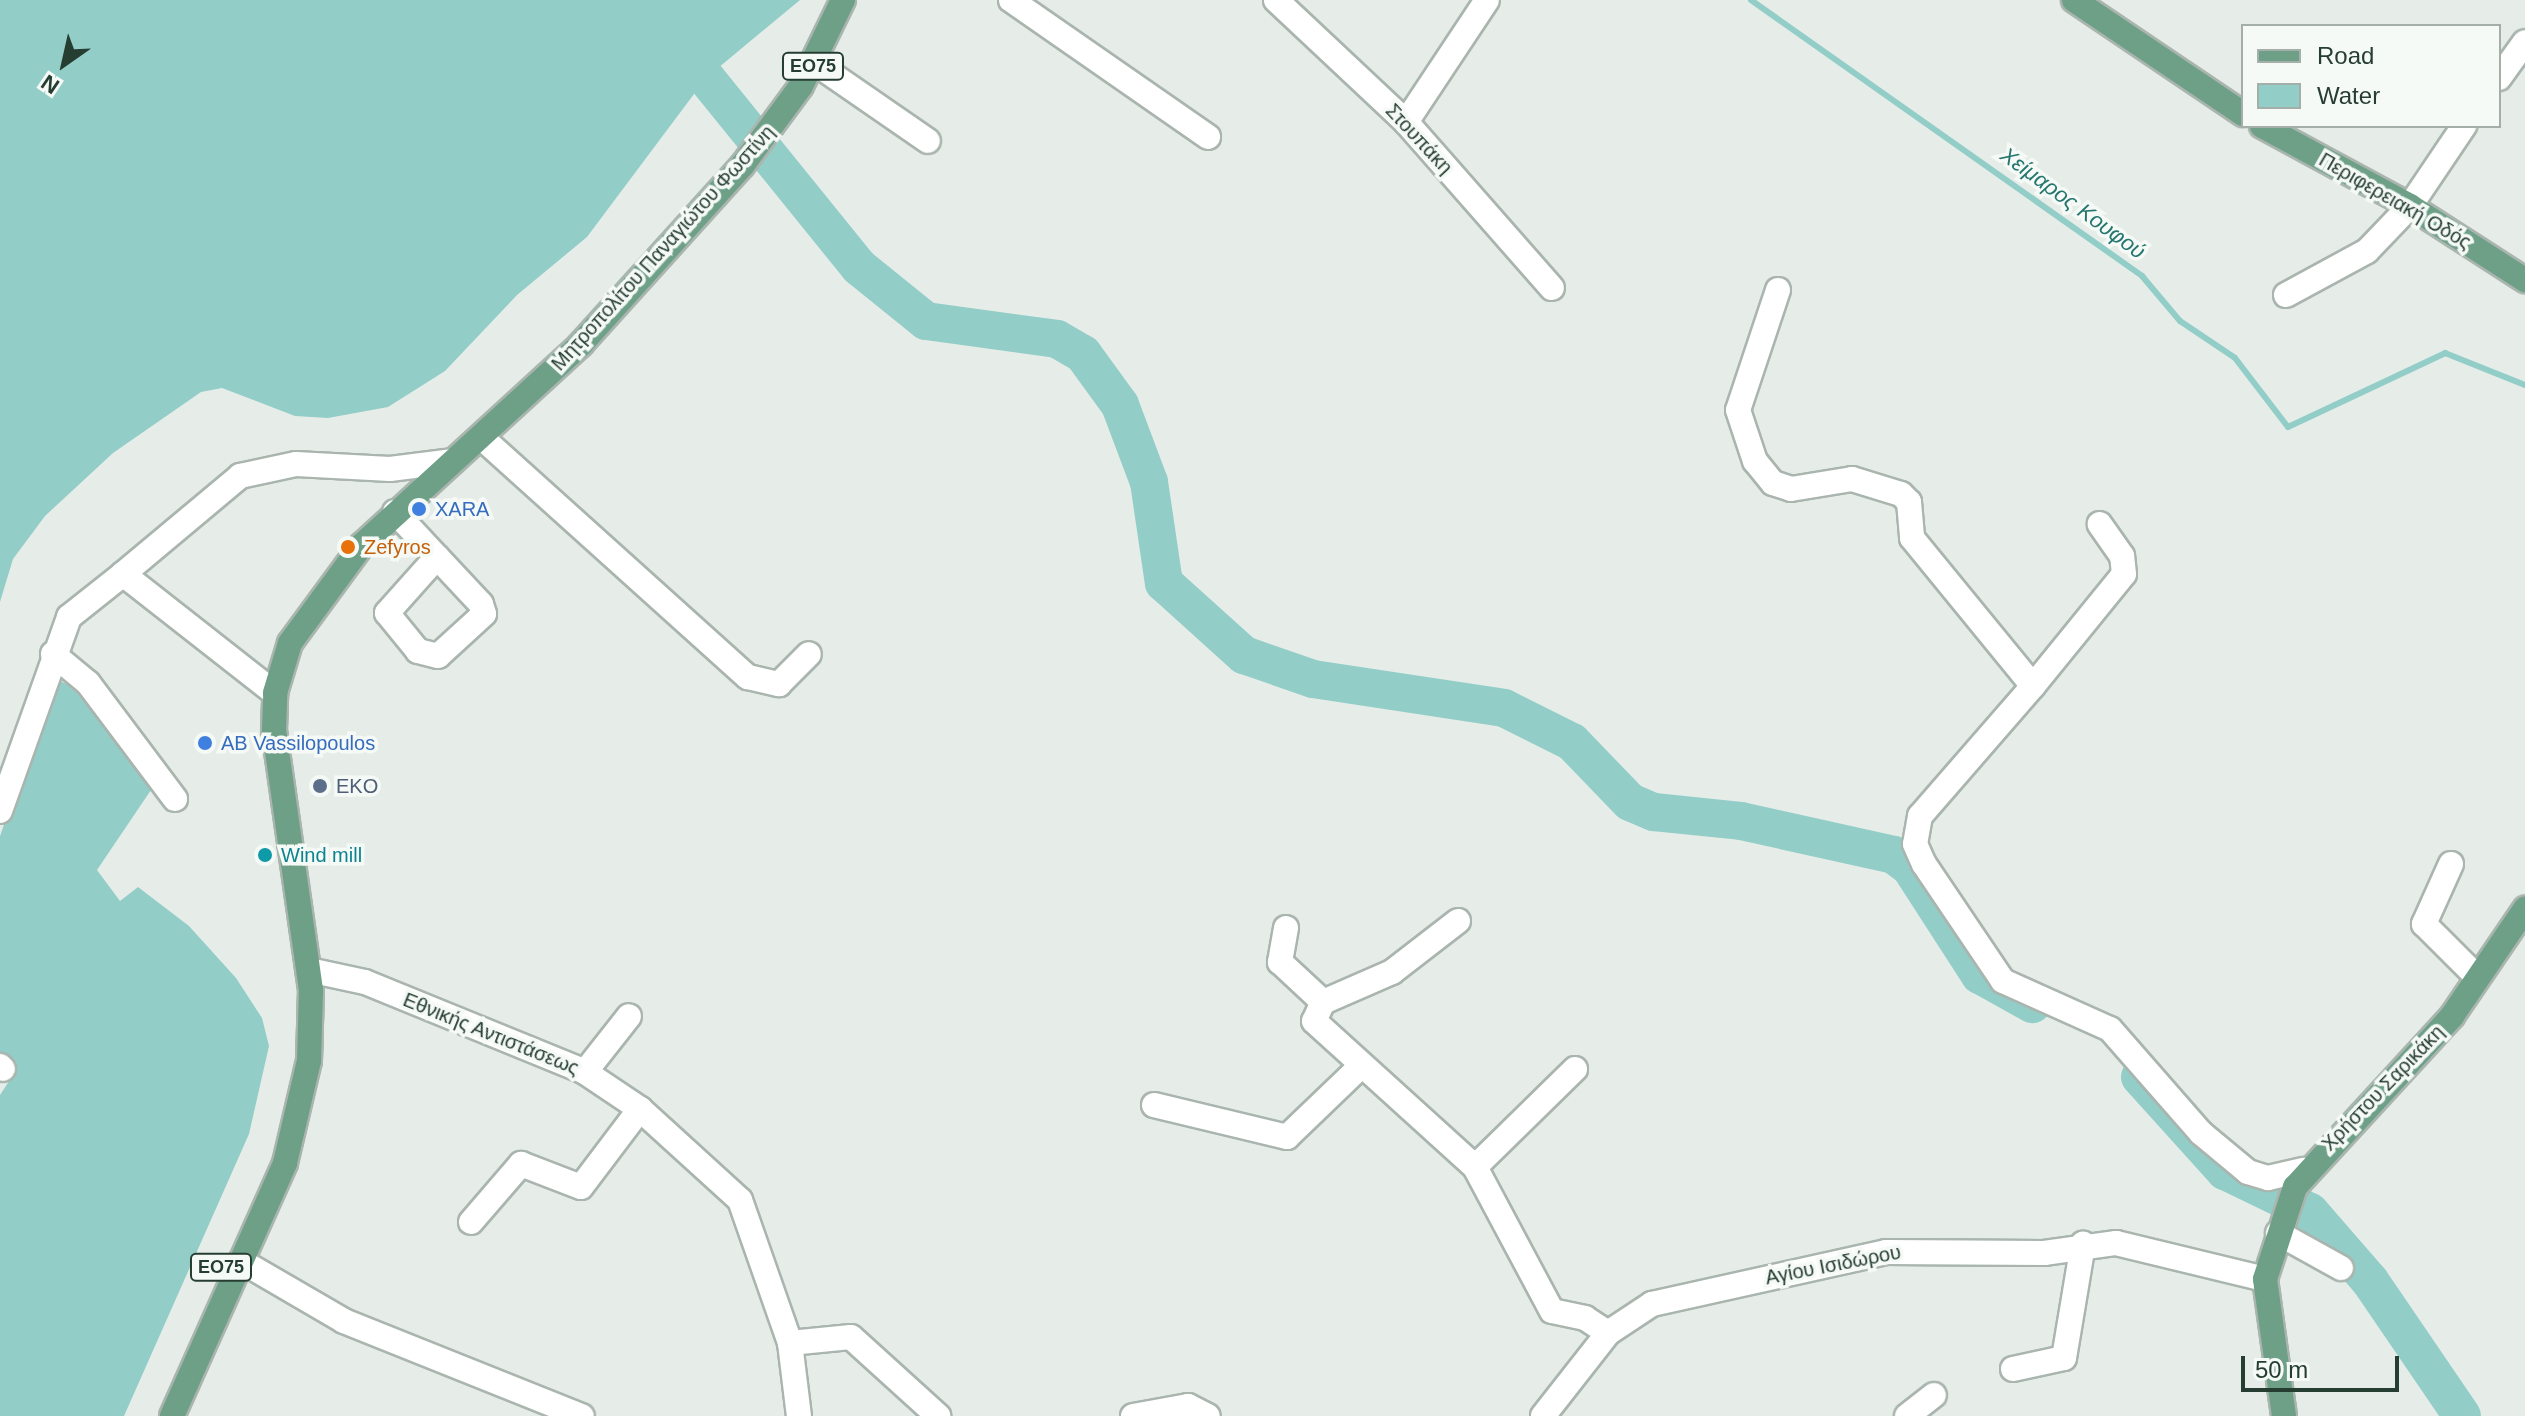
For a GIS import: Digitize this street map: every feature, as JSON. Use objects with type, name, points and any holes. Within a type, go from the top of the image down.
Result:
[{"type":"main road","name":"Μητροπολίτου Παναγιώτου Φωστίνη","points":[[172,1416],[285,1163],[311,1042],[309,970],[276,747],[275,693],[301,625],[395,512],[581,344],[742,166],[774,126],[815,63],[843,0]]},
{"type":"main road","points":[[2074,0],[2241,113]]},
{"type":"main road","name":"Περιφερειακή Οδός","points":[[2266,128],[2410,206],[2525,280]]},
{"type":"main road","name":"Χρήστου Σαρικάκη","points":[[2265,1279],[2281,1224],[2300,1179],[2452,1016],[2476,976],[2525,909]]},
{"type":"main road","name":"Μητροπολίτου Παναγιώτου Φωστίνη","points":[[154,1416],[294,1120]]},
{"type":"main road","points":[[2265,1279],[2284,1416]]},
{"type":"street","points":[[1011,0],[1208,137]]},
{"type":"street","points":[[1406,122],[1487,0]]},
{"type":"street","name":"Στουπάκη","points":[[1288,4],[1406,122],[1552,288]]},
{"type":"street","points":[[2501,75],[2525,42]]},
{"type":"street","points":[[815,63],[928,141]]},
{"type":"street","points":[[2286,295],[2350,263],[2410,206],[2463,128]]},
{"type":"street","points":[[1778,290],[1738,410],[1755,461],[1773,483],[1791,489],[1852,479],[1901,494],[1912,513],[1912,538],[2033,686]]},
{"type":"street","points":[[481,437],[748,677],[779,684],[809,654]]},
{"type":"street","points":[[0,811],[53,654],[78,605],[123,574],[240,476],[296,464],[348,470],[453,461]]},
{"type":"street","points":[[395,512],[437,557]]},
{"type":"street","points":[[2100,524],[2122,556],[2124,574],[2033,686],[1920,816],[1915,844],[1924,864],[2003,981],[2110,1029],[2201,1133],[2248,1172],[2268,1178],[2300,1179]]},
{"type":"street","points":[[123,574],[275,693]]},
{"type":"street","points":[[53,654],[88,683],[175,799]]},
{"type":"street","points":[[2451,864],[2424,924],[2476,976]]},
{"type":"street","points":[[1458,921],[1392,972],[1323,1002],[1314,1021],[1475,1167],[1552,1311],[1585,1318],[1608,1333]]},
{"type":"street","points":[[1286,928],[1280,962],[1323,1002]]},
{"type":"street","name":"Εθνικής Αντιστάσεως","points":[[309,970],[365,982],[585,1072],[640,1109],[740,1200],[790,1343],[799,1416]]},
{"type":"street","points":[[585,1072],[629,1016]]},
{"type":"street","points":[[1154,1105],[1287,1137],[1361,1066]]},
{"type":"street","points":[[1475,1167],[1575,1069]]},
{"type":"street","points":[[471,1222],[521,1164],[581,1187],[640,1109]]},
{"type":"street","points":[[2281,1224],[2341,1268]]},
{"type":"street","points":[[2013,1369],[2064,1358],[2083,1244]]},
{"type":"street","name":"Αγίου Ισιδώρου","points":[[1543,1416],[1608,1333],[1676,1297],[1886,1252],[2044,1253],[2083,1244],[2161,1251],[2265,1279]]},
{"type":"street","points":[[241,1261],[344,1321],[582,1416]]},
{"type":"street","points":[[790,1343],[851,1337],[938,1416]]},
{"type":"street","points":[[1907,1416],[1934,1395]]},
{"type":"street","points":[[1133,1416],[1188,1406],[1208,1416]]},
{"type":"water","points":[[0,0],[800,0],[706,78],[587,237],[517,295],[445,371],[388,407],[328,418],[295,416],[222,388],[201,392],[113,453],[45,516],[13,559],[0,602]]},
{"type":"water","points":[[55,679],[84,691],[153,787],[97,870],[120,901],[138,887],[189,926],[236,978],[262,1018],[269,1046],[249,1134],[124,1416],[0,1416],[0,1095],[15,1072],[0,1057],[0,836]]},
{"type":"waterway","name":"Χείμαρος Κουφού","points":[[1751,0],[2142,276],[2180,321],[2235,358],[2288,427],[2445,353],[2525,385]]},
{"type":"waterway","points":[[706,78],[859,267],[926,321],[1057,339],[1083,354],[1120,405],[1149,482],[1164,583],[1244,655],[1313,679],[1504,708],[1572,742],[1630,802],[1654,812],[1741,821],[1894,855],[1910,867],[1980,975],[2032,1004]]},
{"type":"waterway","points":[[2140,1077],[2225,1171],[2310,1212],[2370,1281],[2462,1416]]},
{"type":"place","name":"XARA","points":[[419,509]]},
{"type":"place","name":"Zefyros","points":[[348,547]]},
{"type":"place","name":"AB Vassilopoulos","points":[[205,743]]},
{"type":"place","name":"EKO","points":[[320,786]]},
{"type":"place","name":"Wind mill","points":[[265,855]]}]
